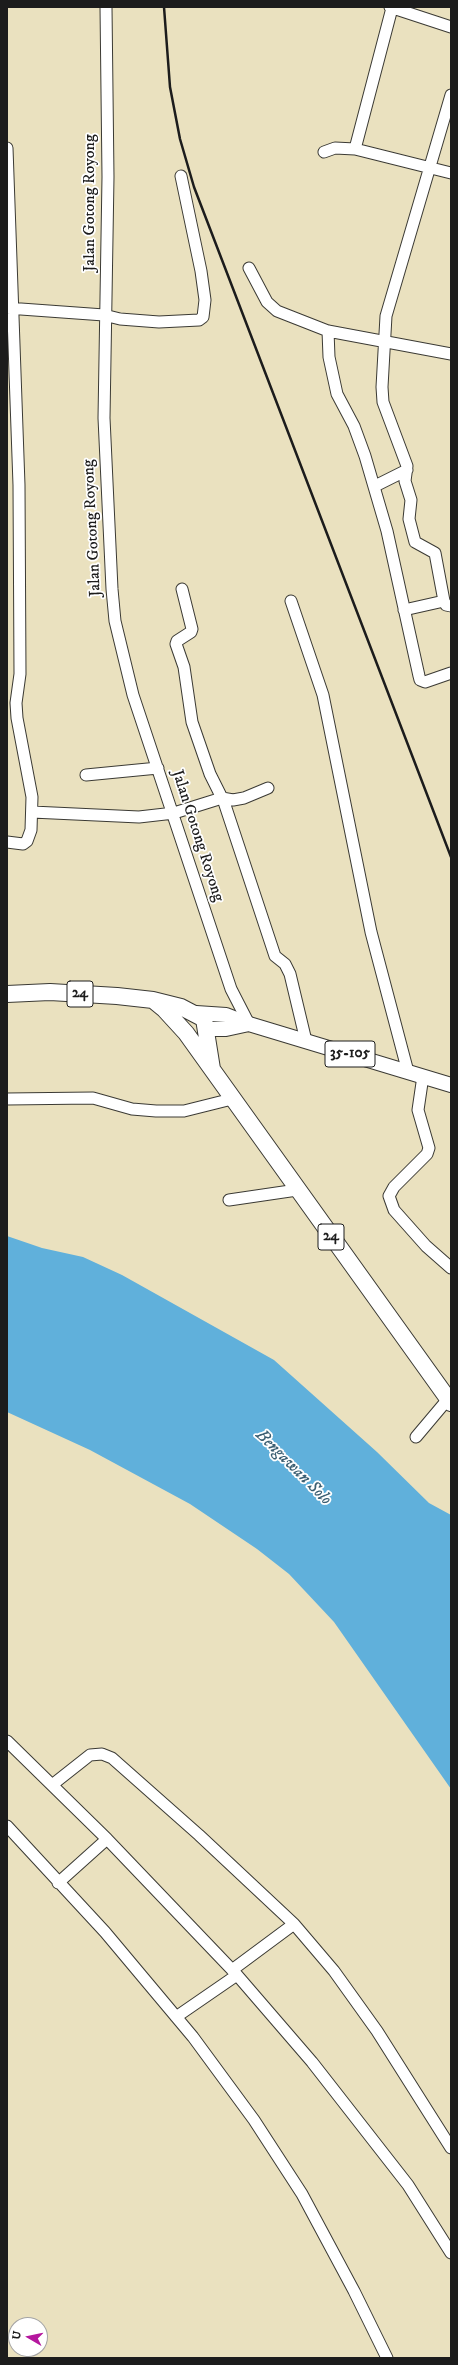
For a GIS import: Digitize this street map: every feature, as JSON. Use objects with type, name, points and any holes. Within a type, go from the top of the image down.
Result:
[{"type":"highway","name":"24","points":[[7,994],[50,992],[153,1000],[169,1003],[196,1013],[204,1019],[212,1071]]},
{"type":"highway","name":"24","points":[[153,1000],[164,1009],[186,1033],[232,1100],[450,1401]]},
{"type":"highway","points":[[196,1013],[189,1014],[184,1020],[183,1026],[186,1033],[196,1037],[205,1029]]},
{"type":"main road","name":"35-105","points":[[196,1013],[226,1016],[451,1085]]},
{"type":"main road","name":"35-105","points":[[205,1029],[226,1029],[249,1024]]},
{"type":"street","name":"Jalan Gotong Royong","points":[[106,7],[108,177],[104,315],[104,426],[113,604],[118,634],[133,695],[174,813],[231,989],[249,1024]]},
{"type":"street","points":[[355,149],[391,7],[451,27]]},
{"type":"street","points":[[404,610],[448,604],[436,556],[432,551],[415,542],[409,519],[411,500],[405,481],[407,470],[383,402],[386,316],[395,280],[451,95]]},
{"type":"street","points":[[7,148],[9,308],[19,485],[20,674],[16,703],[17,718],[32,797],[31,830],[27,841],[23,844],[7,842]]},
{"type":"street","points":[[324,152],[335,148],[355,149],[451,174]]},
{"type":"street","points":[[9,308],[104,315],[120,319],[159,322],[200,320],[204,317],[205,300],[201,271],[181,176]]},
{"type":"street","points":[[249,268],[267,302],[277,311],[328,331],[384,343],[451,354]]},
{"type":"street","points":[[328,331],[328,357],[337,394],[354,426],[374,486],[387,531],[420,680],[425,682],[451,674]]},
{"type":"street","points":[[374,486],[407,470]]},
{"type":"street","points":[[182,589],[192,629],[191,632],[177,641],[178,653],[184,667],[192,722],[210,774],[222,798],[275,956],[285,964],[290,974],[305,1028],[306,1041]]},
{"type":"street","points":[[291,601],[323,695],[371,932],[408,1072]]},
{"type":"street","points":[[86,775],[158,768]]},
{"type":"street","points":[[32,812],[140,817],[174,813],[222,798],[233,800],[244,798],[268,788]]},
{"type":"street","points":[[423,1076],[418,1110],[429,1148],[427,1154],[394,1187],[389,1196],[394,1210],[426,1246],[451,1268]]},
{"type":"street","points":[[7,1100],[93,1098],[132,1109],[184,1111],[232,1100]]},
{"type":"street","points":[[229,1200],[297,1190]]},
{"type":"street","points":[[416,1437],[450,1401]]},
{"type":"street","points":[[7,1741],[107,1839],[235,1972],[312,2062],[408,2185],[451,2253]]},
{"type":"street","points":[[52,1785],[90,1755],[97,1753],[112,1758],[199,1835],[294,1924],[334,1971],[377,2031],[451,2148]]},
{"type":"street","points":[[7,1826],[58,1883],[105,1932],[176,2016],[254,2120],[302,2194],[354,2291],[386,2358]]},
{"type":"street","points":[[58,1883],[107,1839]]},
{"type":"street","points":[[176,2016],[235,1972],[294,1924]]},
{"type":"water","name":"Bengawan Solo","points":[[7,1236],[42,1248],[83,1257],[122,1275],[274,1360],[377,1452],[429,1503],[451,1515],[451,1789],[334,1622],[289,1574],[257,1549],[190,1504],[90,1450],[7,1412]]},
{"type":"railway","points":[[164,7],[170,87],[180,139],[194,187],[451,857]]}]
